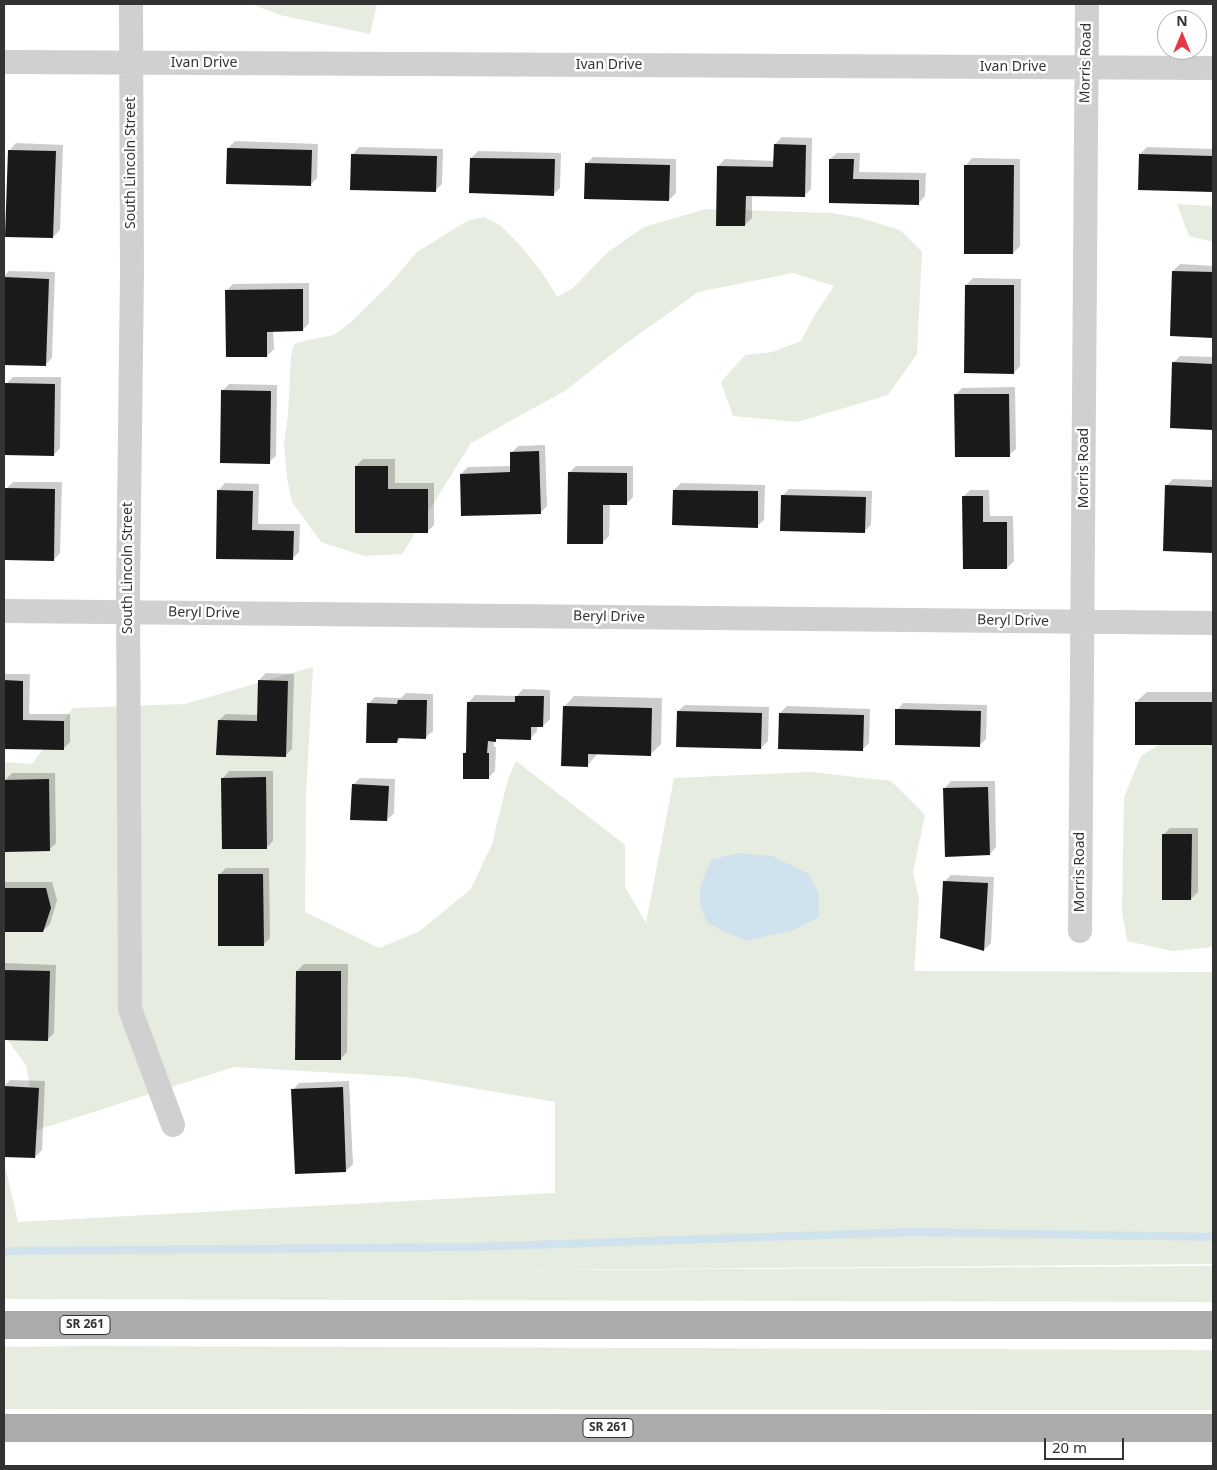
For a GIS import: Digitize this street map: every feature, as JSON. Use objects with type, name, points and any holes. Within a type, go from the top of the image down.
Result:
[{"type":"main road","name":"SR 261","points":[[4,1324],[1213,1325]]},
{"type":"main road","name":"SR 261","points":[[4,1428],[1213,1428]]},
{"type":"street","name":"South Lincoln Street","points":[[131,4],[132,273],[128,612],[130,1009],[173,1125]]},
{"type":"street","name":"Morris Road","points":[[1080,931],[1087,4]]},
{"type":"street","name":"Ivan Drive","points":[[4,62],[1213,68]]},
{"type":"street","name":"Beryl Drive","points":[[4,611],[1213,622]]},
{"type":"shaded area","points":[[252,4],[377,4],[370,34],[280,15]]},
{"type":"shaded area","points":[[1177,204],[1213,206],[1213,242],[1189,236]]},
{"type":"shaded area","points":[[706,209],[832,213],[860,218],[900,230],[922,252],[917,354],[888,395],[797,422],[733,416],[721,382],[745,355],[772,352],[801,341],[814,316],[834,286],[793,273],[698,292],[625,344],[566,390],[471,443],[402,554],[364,556],[321,542],[292,502],[287,478],[284,444],[288,415],[291,356],[294,344],[334,335],[351,322],[389,285],[417,252],[467,221],[484,217],[500,225],[520,245],[541,271],[557,297],[573,288],[608,252],[644,227]]},
{"type":"shaded area","points":[[313,667],[306,794],[305,912],[379,948],[420,931],[471,889],[492,844],[508,779],[516,761],[625,845],[625,887],[646,923],[674,778],[811,772],[891,781],[925,815],[913,872],[919,900],[914,971],[1213,972],[1213,1264],[428,1271],[1213,1266],[1213,1302],[4,1299],[4,1161],[18,1222],[555,1193],[555,1102],[408,1077],[234,1067],[37,1130],[26,1065],[4,1035],[4,762],[32,764],[73,708],[185,704]]},
{"type":"shaded area","points":[[1213,712],[1213,947],[1173,951],[1127,941],[1122,910],[1124,797],[1141,756]]},
{"type":"shaded area","points":[[4,1347],[1213,1350],[1213,1410],[4,1409]]},
{"type":"water","points":[[738,853],[772,856],[809,874],[819,894],[819,917],[794,930],[745,941],[707,923],[700,905],[700,887],[711,860]]},
{"type":"building","points":[[774,144],[806,145],[805,197],[746,196],[745,226],[716,226],[717,166],[773,167]]},
{"type":"building","points":[[227,148],[312,150],[311,186],[226,184]]},
{"type":"building","points":[[8,150],[56,151],[53,238],[5,237]]},
{"type":"building","points":[[351,154],[437,156],[436,192],[350,190]]},
{"type":"building","points":[[1139,154],[1213,156],[1213,192],[1138,190]]},
{"type":"building","points":[[470,158],[555,159],[554,196],[469,193]]},
{"type":"building","points":[[829,159],[854,159],[853,179],[919,180],[919,205],[829,203]]},
{"type":"building","points":[[585,163],[670,165],[669,201],[584,199]]},
{"type":"building","points":[[964,165],[1014,165],[1013,254],[964,254]]},
{"type":"building","points":[[1172,271],[1213,272],[1213,338],[1170,336]]},
{"type":"building","points":[[4,277],[49,279],[46,366],[4,365]]},
{"type":"building","points":[[965,285],[1014,285],[1014,374],[964,373]]},
{"type":"building","points":[[303,289],[303,331],[267,332],[267,357],[226,357],[225,290]]},
{"type":"building","points":[[1172,362],[1213,364],[1213,430],[1170,428]]},
{"type":"building","points":[[5,383],[55,384],[54,456],[4,455]]},
{"type":"building","points":[[221,390],[271,391],[270,464],[220,463]]},
{"type":"building","points":[[954,394],[1009,394],[1010,457],[955,457]]},
{"type":"building","points":[[539,451],[541,514],[461,516],[460,474],[510,472],[510,452]]},
{"type":"building","points":[[355,466],[388,466],[388,489],[428,489],[428,533],[355,533]]},
{"type":"building","points":[[568,472],[627,473],[627,505],[603,505],[603,544],[567,544]]},
{"type":"building","points":[[1165,485],[1213,487],[1213,553],[1163,551]]},
{"type":"building","points":[[5,488],[55,489],[54,561],[4,560]]},
{"type":"building","points":[[217,490],[253,491],[252,530],[294,531],[293,560],[216,559]]},
{"type":"building","points":[[673,490],[758,491],[758,528],[672,525]]},
{"type":"building","points":[[781,495],[866,497],[865,533],[780,531]]},
{"type":"building","points":[[962,496],[983,496],[983,522],[1007,522],[1007,569],[963,569]]},
{"type":"building","points":[[4,680],[23,681],[23,720],[64,721],[64,750],[4,749]]},
{"type":"building","points":[[258,680],[288,681],[286,757],[216,755],[218,720],[257,721]]},
{"type":"building","points":[[515,696],[544,696],[543,727],[531,727],[531,740],[496,739],[496,742],[488,741],[489,779],[463,779],[463,753],[466,753],[467,702],[515,702]]},
{"type":"building","points":[[398,700],[427,700],[426,739],[398,738],[397,743],[366,743],[367,703],[397,704]]},
{"type":"building","points":[[1135,702],[1213,702],[1213,745],[1135,745]]},
{"type":"building","points":[[563,706],[652,708],[651,756],[588,754],[588,767],[561,766]]},
{"type":"building","points":[[895,709],[981,711],[980,747],[895,745]]},
{"type":"building","points":[[677,711],[762,713],[761,749],[676,747]]},
{"type":"building","points":[[779,713],[864,715],[863,751],[778,749]]},
{"type":"building","points":[[266,777],[267,849],[222,849],[221,778]]},
{"type":"building","points":[[49,779],[50,851],[5,852],[4,780]]},
{"type":"building","points":[[352,784],[389,786],[387,821],[350,820]]},
{"type":"building","points":[[988,787],[990,855],[945,857],[943,788]]},
{"type":"building","points":[[1162,834],[1192,834],[1191,900],[1162,900]]},
{"type":"building","points":[[218,874],[263,874],[264,946],[218,946]]},
{"type":"building","points":[[943,881],[988,883],[984,951],[940,938]]},
{"type":"building","points":[[4,888],[46,888],[51,908],[43,932],[4,932]]},
{"type":"building","points":[[4,970],[50,971],[48,1041],[4,1040]]},
{"type":"building","points":[[296,971],[341,971],[341,1060],[295,1060]]},
{"type":"building","points":[[4,1086],[39,1088],[35,1158],[4,1157]]},
{"type":"building","points":[[343,1087],[346,1172],[295,1174],[291,1089]]},
{"type":"waterway","points":[[4,1251],[472,1247],[913,1232],[1213,1237]]}]
